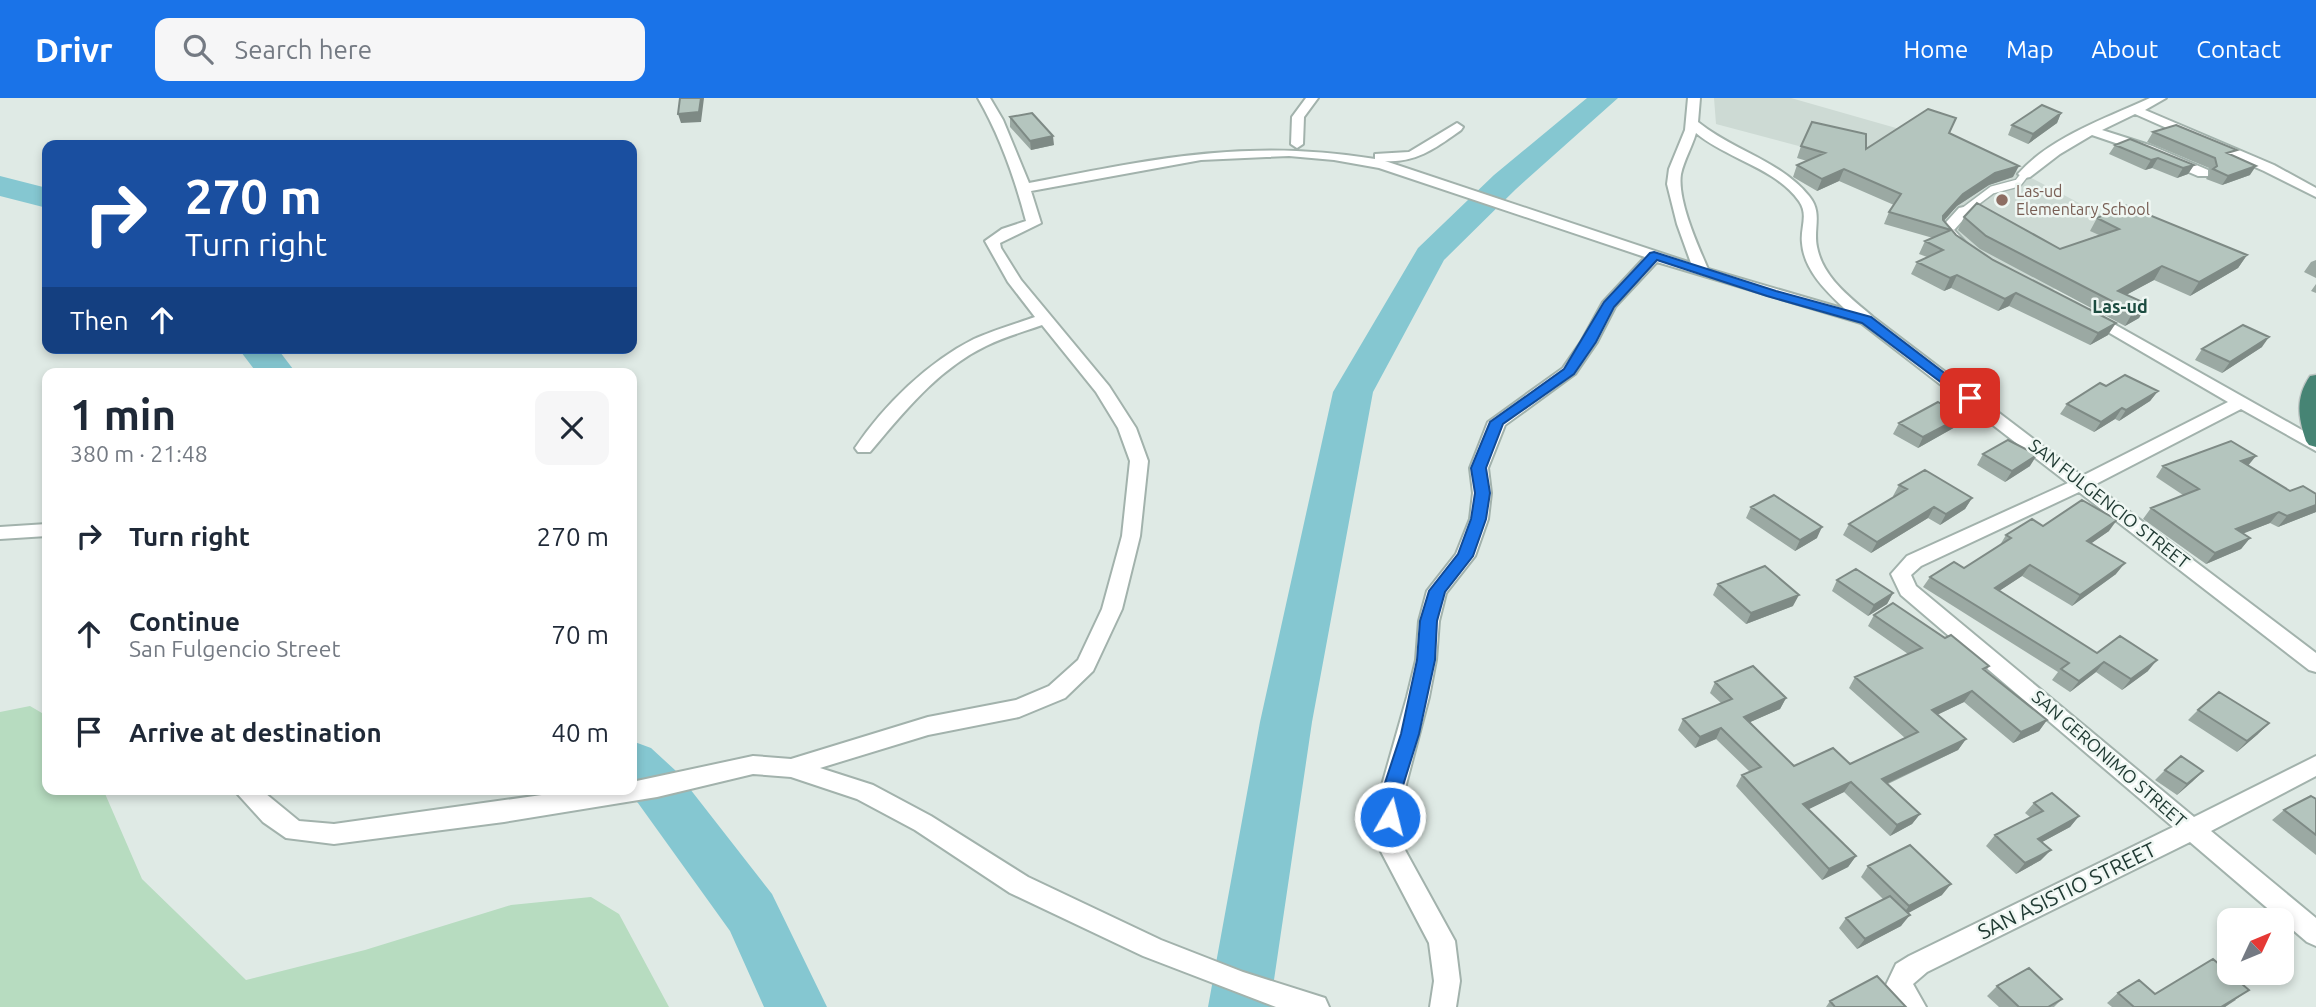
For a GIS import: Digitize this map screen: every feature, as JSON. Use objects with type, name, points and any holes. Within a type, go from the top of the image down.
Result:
[{"type":"highway","points":[[2316,380],[2309,391],[2306,413],[2316,443]]},
{"type":"street","points":[[792,768],[928,726],[1019,708],[1057,692],[1086,665],[1112,609],[1128,548],[1139,461],[1127,428],[1103,390],[1015,282],[992,242],[1007,232],[1034,223],[1024,188],[997,120],[984,98]]},
{"type":"street","points":[[1297,144],[1298,117],[1312,98]]},
{"type":"street","points":[[1693,98],[1691,134],[1673,178],[1690,245],[1702,272]]},
{"type":"street","points":[[2025,174],[2036,164],[2093,131],[2160,98]]},
{"type":"street","points":[[2135,110],[2256,162],[2316,192]]},
{"type":"street","name":"SAN FULGENCIO STREET","points":[[1692,123],[1704,135],[1759,163],[1793,186],[1807,201],[1814,221],[1809,242],[1816,268],[1838,294],[1867,320],[2316,664]]},
{"type":"street","points":[[1190,157],[1211,147],[1267,142],[1406,158],[1433,147],[1457,127]]},
{"type":"street","points":[[2093,131],[2147,149],[2203,173]]},
{"type":"street","points":[[1024,188],[1190,157],[1239,151],[1279,151],[1352,158],[1400,171],[1702,272],[1867,320]]},
{"type":"street","points":[[1964,211],[1947,230],[1952,238],[1971,252]]},
{"type":"street","points":[[1443,1007],[1447,981],[1442,941],[1388,842],[1392,792],[1426,660],[1429,621],[1437,591],[1465,556],[1479,519],[1482,493],[1479,468],[1497,422],[1569,372],[1589,342],[1608,305],[1647,253]]},
{"type":"street","points":[[2073,307],[2239,403],[2316,443]]},
{"type":"street","points":[[864,448],[907,397],[954,358],[999,334],[1045,320]]},
{"type":"street","points":[[2083,483],[2239,403]]},
{"type":"street","name":"SAN GERONIMO STREET","points":[[2083,483],[1914,561],[1901,574],[1903,582],[1909,590],[2316,934]]},
{"type":"street","points":[[0,533],[42,530]]},
{"type":"street","points":[[637,791],[753,765],[792,768],[865,792],[923,823],[1019,885],[1141,943],[1243,984],[1316,1007]]},
{"type":"street","name":"SAN ASISTIO STREET","points":[[1906,996],[1905,973],[1918,964],[2193,831],[2316,765]]},
{"type":"street","points":[[250,795],[271,815],[294,831],[334,834],[611,795]]},
{"type":"lane","points":[[1964,211],[1992,190],[2018,183],[2025,174]]},
{"type":"shaded area","name":"Las-ud Elementary School","points":[[1714,98],[1791,98],[1917,134],[2018,171],[2155,243],[2052,290],[1994,262],[1949,232],[1966,214],[1896,186],[1870,165],[1716,124]]},
{"type":"green space","points":[[30,706],[42,713],[42,795],[106,795],[142,879],[246,980],[365,950],[511,905],[591,897],[619,914],[669,1007],[0,1007],[0,712]]},
{"type":"building","points":[[680,98],[701,98],[699,112],[678,114]]},
{"type":"building","points":[[2042,105],[2061,113],[2033,134],[2012,125]]},
{"type":"building","points":[[1928,109],[1956,118],[1949,133],[2019,166],[1995,173],[1963,194],[1943,216],[1943,220],[1956,235],[1993,260],[2116,323],[2098,333],[2016,293],[2005,299],[1957,275],[1950,278],[1917,262],[1943,250],[1925,241],[1951,230],[1889,212],[1901,194],[1844,169],[1822,179],[1797,165],[1825,153],[1801,146],[1812,122],[1866,134],[1866,149]]},
{"type":"building","points":[[1032,113],[1053,136],[1030,141],[1010,117]]},
{"type":"building","points":[[2176,125],[2237,150],[2227,153],[2256,166],[2228,176],[2213,169],[2217,166],[2215,158],[2153,132]]},
{"type":"building","points":[[2130,139],[2194,165],[2183,168],[2158,158],[2151,160],[2115,145]]},
{"type":"building","points":[[1977,203],[2060,249],[2119,229],[2097,218],[2125,205],[2247,255],[2199,282],[2162,266],[2118,291],[2147,304],[2133,312],[1986,236],[1964,217]]},
{"type":"building","points":[[2243,325],[2269,337],[2230,362],[2202,349]]},
{"type":"building","points":[[2125,375],[2158,391],[2126,410],[2122,408],[2101,422],[2067,404],[2100,383],[2106,386]]},
{"type":"building","points":[[1938,402],[1963,416],[1923,437],[1899,423]]},
{"type":"building","points":[[2008,440],[2037,455],[2012,471],[1983,454]]},
{"type":"building","points":[[2231,441],[2256,456],[2241,461],[2290,491],[2303,486],[2316,494],[2316,505],[2287,516],[2279,512],[2236,529],[2250,538],[2215,553],[2151,508],[2199,489],[2163,466]]},
{"type":"building","points":[[1925,470],[1972,498],[1946,514],[1934,507],[1877,542],[1849,524],[1907,489],[1899,485]]},
{"type":"building","points":[[1774,495],[1822,527],[1800,540],[1751,507]]},
{"type":"building","points":[[2082,500],[2117,520],[2087,541],[2125,563],[2080,595],[2030,565],[1995,588],[2097,653],[2120,636],[2157,660],[2131,679],[2104,662],[2079,681],[2061,669],[2069,663],[1930,577],[1954,562],[1964,568],[2011,538],[2006,535],[2032,519],[2043,526]]},
{"type":"building","points":[[1765,566],[1799,595],[1751,613],[1718,584]]},
{"type":"building","points":[[1856,569],[1893,593],[1874,605],[1837,580]]},
{"type":"building","points":[[1893,603],[1945,638],[1951,635],[1989,666],[1983,669],[2047,720],[2021,732],[1972,691],[1932,710],[1966,739],[1882,779],[1920,814],[1897,825],[1851,782],[1803,804],[1856,856],[1829,869],[1742,775],[1761,767],[1721,728],[1700,737],[1683,719],[1732,699],[1715,682],[1753,666],[1786,698],[1744,717],[1794,766],[1833,748],[1850,764],[1918,732],[1855,677],[1922,648],[1874,615]]},
{"type":"building","points":[[2219,692],[2269,723],[2247,741],[2198,710]]},
{"type":"building","points":[[2181,756],[2203,771],[2187,784],[2165,770]]},
{"type":"building","points":[[2052,793],[2079,816],[2038,839],[2051,850],[2025,863],[1995,835],[2043,811],[2034,803]]},
{"type":"building","points":[[2311,796],[2316,799],[2316,835],[2284,810]]},
{"type":"building","points":[[1910,845],[1951,884],[1909,906],[1868,866]]},
{"type":"building","points":[[1890,896],[1910,915],[1865,939],[1846,918]]},
{"type":"building","points":[[2213,959],[2217,962],[2217,985],[2243,985],[2249,990],[2221,1007],[2134,1007],[2118,993],[2139,980],[2155,994]]},
{"type":"building","points":[[2029,968],[2062,999],[2048,1007],[2019,1007],[1997,986]]},
{"type":"building","points":[[1877,976],[1906,1007],[1835,1007],[1830,1001]]},
{"type":"waterway","points":[[1239,1007],[1286,722],[1353,392],[1430,255],[1505,182],[1604,98]]},
{"type":"waterway","points":[[0,186],[42,197]]},
{"type":"waterway","points":[[262,354],[273,368]]},
{"type":"waterway","points":[[637,768],[657,787],[751,913],[796,1007]]},
{"type":"place","name":"Las-ud Elementary School","points":[[2002,200]]},
{"type":"district","name":"Las-ud","points":[[2120,307]]},
{"type":"route","points":[[1390,817],[1392,792],[1410,734],[1426,660],[1429,621],[1437,591],[1465,556],[1479,519],[1482,493],[1479,468],[1497,422],[1569,372],[1589,342],[1608,305],[1654,256],[1772,294],[1867,320],[1970,398]]}]
